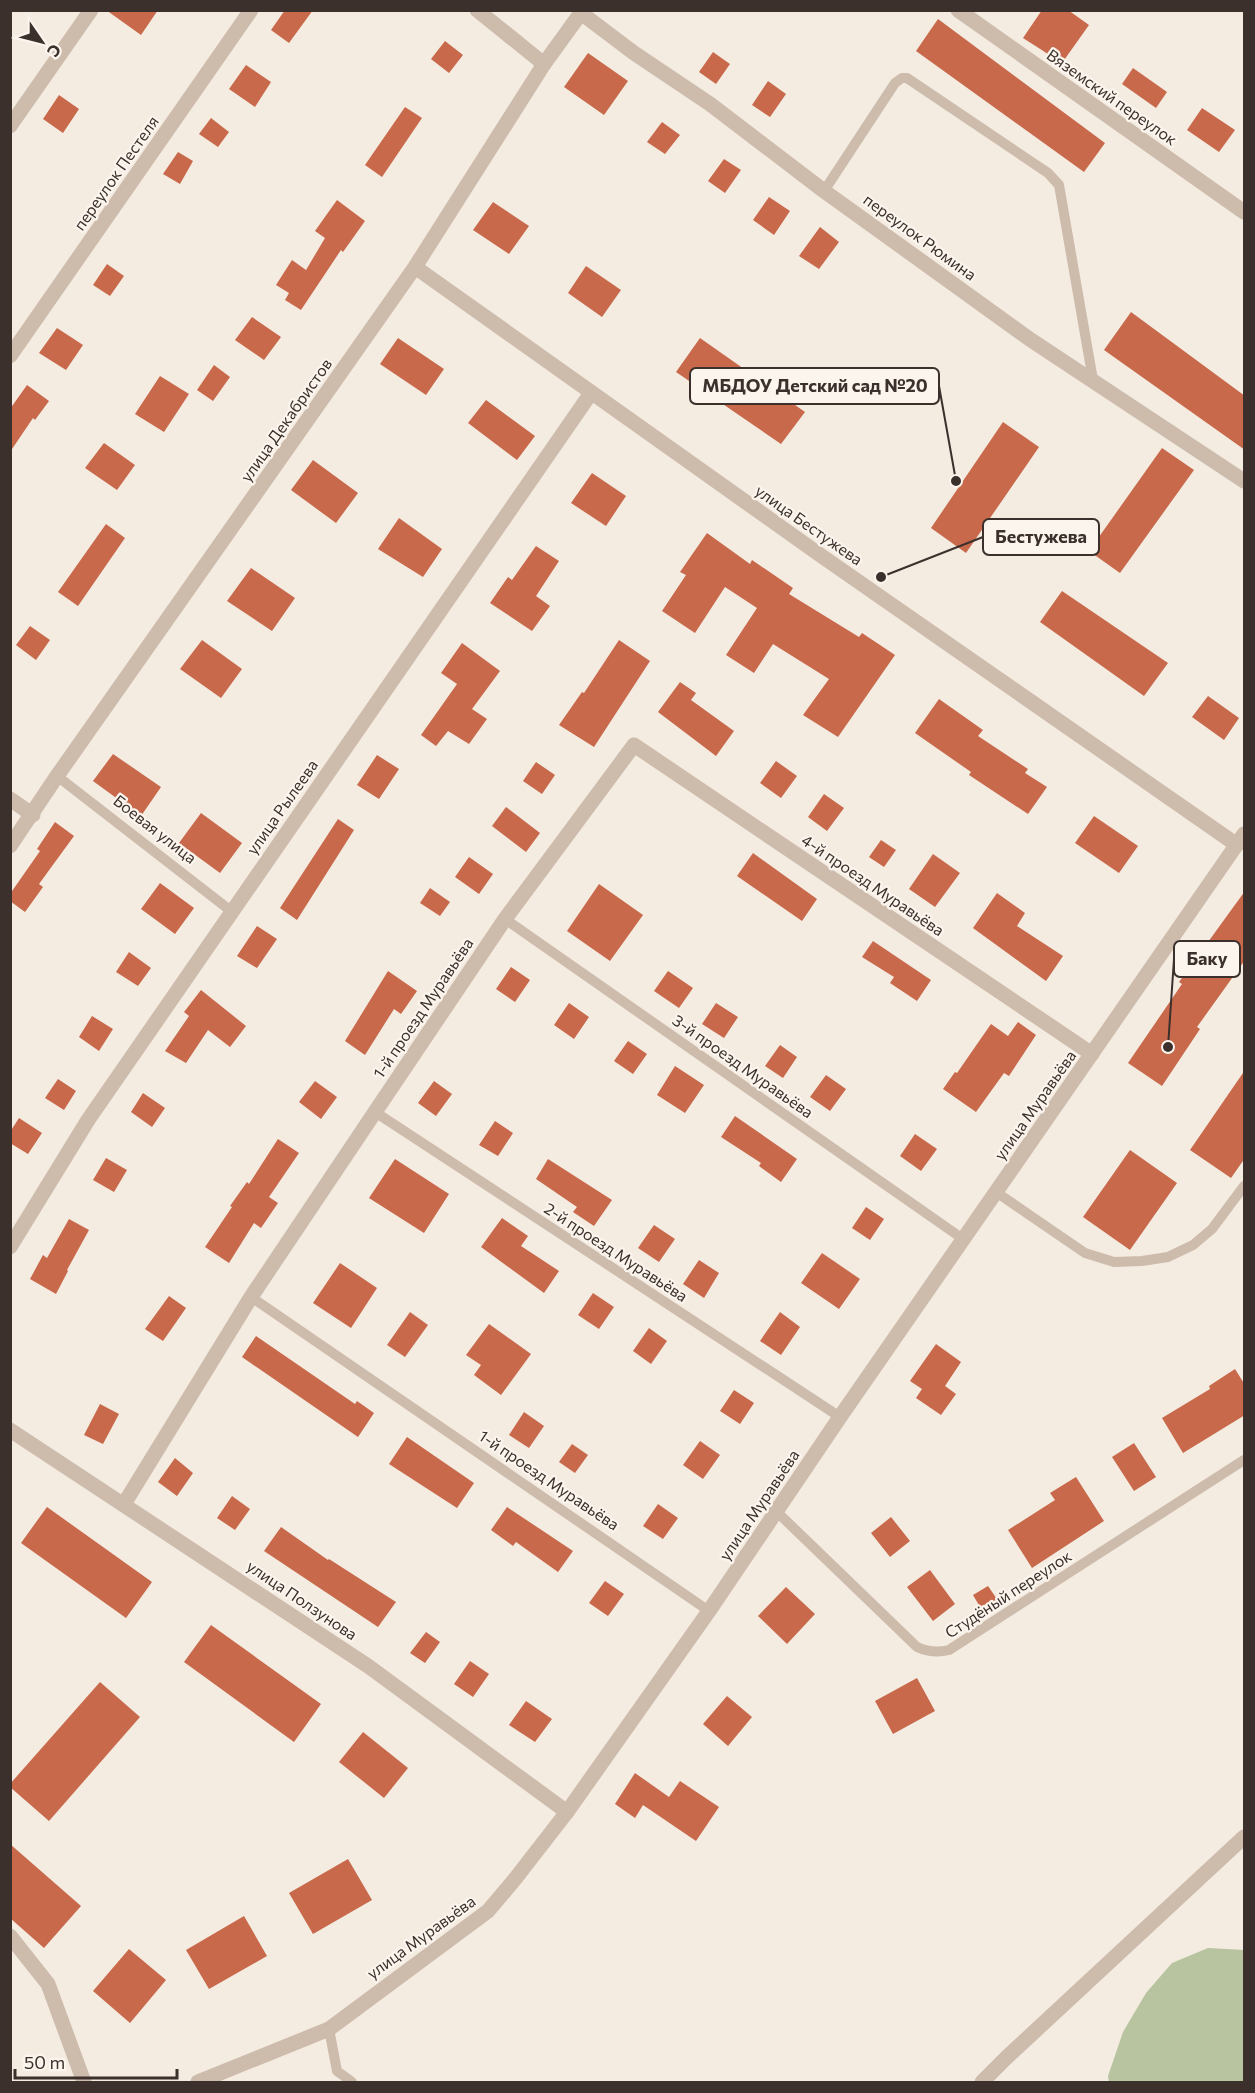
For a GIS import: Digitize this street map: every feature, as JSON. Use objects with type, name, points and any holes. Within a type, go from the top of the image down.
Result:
[{"type":"street","points":[[10,126],[91,10]]},
{"type":"street","name":"переулок Пестеля","points":[[10,356],[250,10]]},
{"type":"street","points":[[477,10],[544,64]]},
{"type":"street","name":"Вяземский переулок","points":[[958,10],[1245,212]]},
{"type":"street","name":"улица Декабристов","points":[[10,846],[416,267],[544,64],[582,12]]},
{"type":"street","name":"переулок Рюмина","points":[[582,12],[634,53],[710,104],[825,191],[1031,340],[1245,481]]},
{"type":"street","name":"улица Бестужева","points":[[416,267],[945,643],[1242,843]]},
{"type":"street","name":"улица Рылеева","points":[[10,1247],[88,1120],[591,393]]},
{"type":"street","name":"1-й проезд Муравьёва","points":[[124,1504],[251,1297],[375,1112],[505,919],[634,745]]},
{"type":"street","name":"4-й проезд Муравьёва","points":[[634,745],[1092,1054]]},
{"type":"street","points":[[10,799],[33,815]]},
{"type":"street","name":"улица Муравьёва","points":[[198,2082],[329,2029],[488,1911],[515,1879],[567,1812],[709,1611],[963,1239],[1242,843]]},
{"type":"street","name":"улица Ползунова","points":[[10,1430],[368,1666],[567,1812]]},
{"type":"street","points":[[982,2082],[1245,1837]]},
{"type":"street","points":[[10,1936],[48,1984],[84,2082]]},
{"type":"lane","points":[[825,191],[895,83],[902,78],[907,78],[1048,173],[1059,185],[1093,380]]},
{"type":"lane","name":"Боевая улица","points":[[57,776],[231,911]]},
{"type":"lane","name":"3-й проезд Муравьёва","points":[[505,919],[963,1239]]},
{"type":"lane","name":"2-й проезд Муравьёва","points":[[375,1112],[840,1417]]},
{"type":"lane","points":[[996,1192],[1085,1253],[1114,1262],[1168,1257],[1193,1245],[1212,1228],[1245,1186]]},
{"type":"lane","name":"1-й проезд Муравьёва","points":[[251,1297],[709,1611]]},
{"type":"lane","name":"Студёный переулок","points":[[777,1512],[917,1647],[924,1651],[940,1652],[949,1650],[1245,1460]]},
{"type":"lane","points":[[329,2029],[337,2071],[352,2082]]},
{"type":"green space","points":[[1208,1948],[1244,1950],[1244,2082],[1109,2082],[1108,2076],[1123,2032],[1146,1993],[1172,1963]]},
{"type":"building","points":[[106,10],[158,10],[141,35]]},
{"type":"building","points":[[285,10],[313,10],[289,43],[271,30]]},
{"type":"building","points":[[1042,10],[1068,10],[1089,25],[1062,63],[1023,38]]},
{"type":"building","points":[[938,19],[1105,143],[1084,172],[916,51]]},
{"type":"building","points":[[445,41],[463,55],[449,73],[431,59]]},
{"type":"building","points":[[713,52],[730,64],[716,84],[699,72]]},
{"type":"building","points":[[588,53],[628,81],[604,115],[564,87]]},
{"type":"building","points":[[246,65],[271,82],[255,107],[229,89]]},
{"type":"building","points":[[1133,68],[1167,92],[1156,108],[1122,84]]},
{"type":"building","points":[[768,81],[786,94],[770,117],[752,105]]},
{"type":"building","points":[[59,95],[79,109],[63,133],[43,119]]},
{"type":"building","points":[[405,107],[422,118],[382,177],[365,165]]},
{"type":"building","points":[[1202,108],[1235,130],[1219,152],[1187,130]]},
{"type":"building","points":[[211,118],[229,132],[218,147],[199,134]]},
{"type":"building","points":[[662,122],[680,135],[665,154],[647,142]]},
{"type":"building","points":[[178,152],[193,161],[180,184],[163,174]]},
{"type":"building","points":[[724,159],[741,170],[725,193],[708,181]]},
{"type":"building","points":[[769,197],[790,211],[774,235],[753,220]]},
{"type":"building","points":[[337,200],[365,221],[343,252],[341,250],[301,310],[285,300],[289,293],[276,285],[292,260],[306,270],[325,238],[315,231]]},
{"type":"building","points":[[493,202],[529,226],[509,254],[473,230]]},
{"type":"building","points":[[820,227],[839,242],[819,269],[799,256]]},
{"type":"building","points":[[107,264],[124,276],[110,296],[93,285]]},
{"type":"building","points":[[586,266],[621,290],[602,317],[568,293]]},
{"type":"building","points":[[1131,312],[1245,396],[1245,450],[1104,350]]},
{"type":"building","points":[[252,317],[281,337],[264,360],[235,340]]},
{"type":"building","points":[[57,328],[83,345],[66,370],[39,353]]},
{"type":"building","points":[[398,338],[444,369],[426,395],[380,364]]},
{"type":"building","points":[[700,338],[805,412],[781,444],[676,372]]},
{"type":"building","points":[[214,365],[230,377],[213,401],[197,390]]},
{"type":"building","points":[[160,376],[189,394],[164,432],[135,414]]},
{"type":"building","points":[[27,385],[49,401],[35,420],[33,418],[10,452],[10,409]]},
{"type":"building","points":[[486,400],[535,436],[517,460],[468,423]]},
{"type":"building","points":[[1003,422],[1039,447],[966,553],[931,528]]},
{"type":"building","points":[[104,443],[135,465],[117,490],[85,468]]},
{"type":"building","points":[[1162,448],[1194,470],[1120,573],[1089,551]]},
{"type":"building","points":[[313,460],[358,493],[336,523],[291,490]]},
{"type":"building","points":[[592,473],[626,496],[606,526],[571,503]]},
{"type":"building","points":[[399,518],[442,549],[423,577],[378,549]]},
{"type":"building","points":[[106,524],[125,538],[78,606],[58,592]]},
{"type":"building","points":[[707,533],[750,564],[752,560],[793,588],[789,594],[859,637],[862,633],[895,655],[838,737],[803,715],[829,679],[773,644],[754,673],[726,655],[757,608],[725,587],[695,633],[662,611],[686,575],[680,572]]},
{"type":"building","points":[[536,546],[559,561],[536,596],[550,606],[532,631],[490,603],[508,577],[512,580]]},
{"type":"building","points":[[251,568],[295,598],[272,631],[227,601]]},
{"type":"building","points":[[1062,591],[1168,663],[1144,696],[1040,622]]},
{"type":"building","points":[[30,626],[50,640],[36,660],[16,645]]},
{"type":"building","points":[[202,640],[242,669],[221,698],[180,669]]},
{"type":"building","points":[[619,640],[650,661],[594,747],[559,725],[582,692],[584,693]]},
{"type":"building","points":[[462,643],[500,671],[472,709],[487,719],[469,744],[448,731],[436,746],[421,735],[457,684],[441,673]]},
{"type":"building","points":[[680,682],[696,693],[691,700],[734,731],[716,756],[658,712]]},
{"type":"building","points":[[1208,696],[1239,718],[1224,740],[1192,717]]},
{"type":"building","points":[[939,699],[983,730],[978,736],[1028,769],[1025,773],[1047,787],[1028,814],[969,775],[971,772],[915,733]]},
{"type":"building","points":[[113,754],[161,787],[141,816],[93,781]]},
{"type":"building","points":[[377,755],[399,769],[379,799],[357,785]]},
{"type":"building","points":[[776,761],[797,776],[781,798],[760,783]]},
{"type":"building","points":[[536,762],[555,775],[542,794],[523,781]]},
{"type":"building","points":[[824,794],[844,808],[827,831],[808,817]]},
{"type":"building","points":[[506,807],[540,833],[526,852],[492,826]]},
{"type":"building","points":[[201,813],[242,843],[220,873],[179,843]]},
{"type":"building","points":[[1094,816],[1138,846],[1119,873],[1075,843]]},
{"type":"building","points":[[338,819],[354,830],[297,920],[280,908]]},
{"type":"building","points":[[55,822],[74,836],[39,884],[43,887],[25,912],[10,901],[10,894],[40,851],[37,849]]},
{"type":"building","points":[[881,840],[896,850],[884,867],[869,857]]},
{"type":"building","points":[[753,853],[817,899],[802,921],[737,876]]},
{"type":"building","points":[[933,854],[960,873],[935,907],[909,889]]},
{"type":"building","points":[[469,857],[493,874],[479,894],[455,877]]},
{"type":"building","points":[[160,883],[194,908],[175,934],[141,909]]},
{"type":"building","points":[[599,884],[643,915],[610,961],[567,931]]},
{"type":"building","points":[[430,888],[450,902],[440,916],[420,903]]},
{"type":"building","points":[[1245,891],[1245,960],[1197,1027],[1200,1029],[1162,1086],[1128,1063],[1182,984],[1179,982]]},
{"type":"building","points":[[997,893],[1025,913],[1017,926],[1063,956],[1046,981],[973,928]]},
{"type":"building","points":[[257,926],[277,939],[257,968],[237,956]]},
{"type":"building","points":[[873,941],[931,980],[917,1001],[890,983],[894,977],[862,957]]},
{"type":"building","points":[[129,952],[151,968],[138,986],[116,972]]},
{"type":"building","points":[[511,967],[530,980],[515,1002],[496,989]]},
{"type":"building","points":[[388,971],[417,991],[401,1014],[394,1009],[365,1055],[345,1041]]},
{"type":"building","points":[[668,971],[693,988],[679,1008],[654,991]]},
{"type":"building","points":[[201,990],[246,1026],[230,1047],[208,1030],[186,1063],[165,1051],[189,1016],[184,1012]]},
{"type":"building","points":[[569,1003],[589,1017],[574,1039],[554,1025]]},
{"type":"building","points":[[716,1003],[738,1017],[724,1038],[702,1024]]},
{"type":"building","points":[[92,1016],[113,1029],[99,1051],[79,1037]]},
{"type":"building","points":[[1018,1022],[1036,1035],[1009,1076],[1004,1073],[976,1112],[943,1089],[991,1024],[1008,1036]]},
{"type":"building","points":[[628,1041],[647,1054],[633,1074],[614,1061]]},
{"type":"building","points":[[780,1045],[797,1057],[783,1078],[765,1066]]},
{"type":"building","points":[[675,1066],[704,1085],[685,1113],[657,1095]]},
{"type":"building","points":[[1245,1070],[1245,1158],[1231,1178],[1190,1150]]},
{"type":"building","points":[[826,1075],[846,1089],[830,1111],[810,1097]]},
{"type":"building","points":[[58,1079],[76,1091],[64,1110],[45,1098]]},
{"type":"building","points":[[315,1081],[337,1097],[321,1119],[299,1102]]},
{"type":"building","points":[[434,1081],[452,1094],[436,1116],[418,1103]]},
{"type":"building","points":[[143,1093],[165,1108],[152,1127],[131,1112]]},
{"type":"building","points":[[735,1116],[797,1159],[781,1182],[759,1166],[761,1163],[721,1137]]},
{"type":"building","points":[[19,1118],[42,1133],[28,1154],[10,1143],[10,1132]]},
{"type":"building","points":[[495,1121],[513,1133],[498,1156],[479,1145]]},
{"type":"building","points":[[915,1134],[937,1149],[921,1171],[900,1156]]},
{"type":"building","points":[[278,1139],[299,1153],[269,1197],[278,1203],[261,1228],[254,1223],[229,1263],[205,1247],[232,1207],[230,1206],[247,1182],[249,1184]]},
{"type":"building","points":[[1130,1150],[1177,1183],[1130,1250],[1083,1217]]},
{"type":"building","points":[[106,1158],[127,1170],[114,1192],[93,1180]]},
{"type":"building","points":[[395,1159],[449,1194],[424,1233],[369,1198]]},
{"type":"building","points":[[548,1159],[612,1200],[594,1226],[573,1212],[577,1207],[536,1179]]},
{"type":"building","points":[[866,1207],[884,1219],[870,1240],[852,1228]]},
{"type":"building","points":[[502,1218],[528,1236],[521,1246],[559,1271],[544,1293],[481,1247]]},
{"type":"building","points":[[69,1219],[89,1230],[56,1294],[30,1279],[43,1255],[47,1258]]},
{"type":"building","points":[[654,1225],[675,1239],[659,1262],[638,1248]]},
{"type":"building","points":[[822,1253],[860,1279],[839,1309],[801,1283]]},
{"type":"building","points":[[699,1260],[719,1273],[704,1298],[683,1284]]},
{"type":"building","points":[[340,1263],[377,1288],[351,1328],[313,1303]]},
{"type":"building","points":[[593,1293],[614,1307],[599,1329],[578,1315]]},
{"type":"building","points":[[169,1296],[186,1308],[163,1341],[145,1329]]},
{"type":"building","points":[[410,1312],[428,1325],[405,1357],[387,1345]]},
{"type":"building","points":[[780,1312],[800,1327],[781,1355],[760,1341]]},
{"type":"building","points":[[489,1324],[531,1354],[501,1395],[474,1375],[481,1365],[466,1355]]},
{"type":"building","points":[[649,1328],[667,1341],[651,1364],[633,1351]]},
{"type":"building","points":[[256,1336],[355,1404],[357,1401],[374,1413],[358,1437],[242,1357]]},
{"type":"building","points":[[936,1344],[961,1362],[945,1386],[956,1394],[941,1415],[916,1398],[922,1389],[910,1381]]},
{"type":"building","points":[[1235,1369],[1245,1385],[1245,1415],[1183,1453],[1162,1418],[1210,1389],[1209,1386]]},
{"type":"building","points":[[734,1390],[754,1403],[740,1424],[720,1411]]},
{"type":"building","points":[[100,1404],[119,1414],[103,1444],[84,1435]]},
{"type":"building","points":[[524,1412],[544,1426],[529,1448],[509,1435]]},
{"type":"building","points":[[407,1437],[474,1483],[457,1508],[389,1464]]},
{"type":"building","points":[[700,1441],[720,1455],[703,1479],[683,1465]]},
{"type":"building","points":[[1134,1443],[1156,1477],[1134,1491],[1112,1457]]},
{"type":"building","points":[[572,1444],[588,1455],[575,1473],[559,1462]]},
{"type":"building","points":[[175,1458],[193,1473],[177,1496],[158,1482]]},
{"type":"building","points":[[1076,1477],[1104,1521],[1032,1568],[1008,1530],[1055,1500],[1050,1493]]},
{"type":"building","points":[[232,1496],[250,1509],[235,1530],[217,1518]]},
{"type":"building","points":[[658,1504],[678,1518],[663,1539],[643,1526]]},
{"type":"building","points":[[47,1507],[152,1582],[126,1618],[21,1543]]},
{"type":"building","points":[[507,1507],[573,1551],[558,1572],[516,1542],[513,1546],[491,1530]]},
{"type":"building","points":[[891,1517],[910,1541],[890,1557],[871,1533]]},
{"type":"building","points":[[281,1527],[328,1560],[396,1602],[378,1627],[264,1551]]},
{"type":"building","points":[[930,1570],[955,1604],[933,1621],[907,1587]]},
{"type":"building","points":[[605,1581],[624,1594],[608,1616],[589,1603]]},
{"type":"building","points":[[988,1586],[999,1602],[983,1612],[973,1595]]},
{"type":"building","points":[[786,1587],[815,1614],[787,1644],[758,1616]]},
{"type":"building","points":[[211,1625],[321,1704],[294,1742],[184,1662]]},
{"type":"building","points":[[426,1632],[440,1642],[425,1663],[410,1653]]},
{"type":"building","points":[[470,1661],[489,1674],[473,1697],[454,1684]]},
{"type":"building","points":[[917,1678],[935,1711],[893,1734],[875,1701]]},
{"type":"building","points":[[100,1682],[140,1717],[49,1821],[10,1787],[10,1784]]},
{"type":"building","points":[[727,1696],[752,1717],[728,1746],[703,1724]]},
{"type":"building","points":[[526,1701],[552,1719],[535,1742],[509,1725]]},
{"type":"building","points":[[363,1732],[408,1768],[384,1798],[339,1762]]},
{"type":"building","points":[[635,1773],[669,1797],[680,1781],[719,1807],[696,1841],[643,1805],[635,1818],[615,1804]]},
{"type":"building","points":[[10,1844],[81,1906],[44,1948],[10,1918]]},
{"type":"building","points":[[348,1859],[372,1900],[313,1934],[289,1893]]},
{"type":"building","points":[[244,1916],[267,1956],[209,1989],[186,1950]]},
{"type":"building","points":[[129,1949],[166,1980],[130,2023],[93,1991]]},
{"type":"place","name":"МБДОУ Детский сад №20","points":[[956,481]]},
{"type":"place","name":"Бестужева","points":[[881,577]]},
{"type":"place","name":"Баку","points":[[1168,1047]]}]
